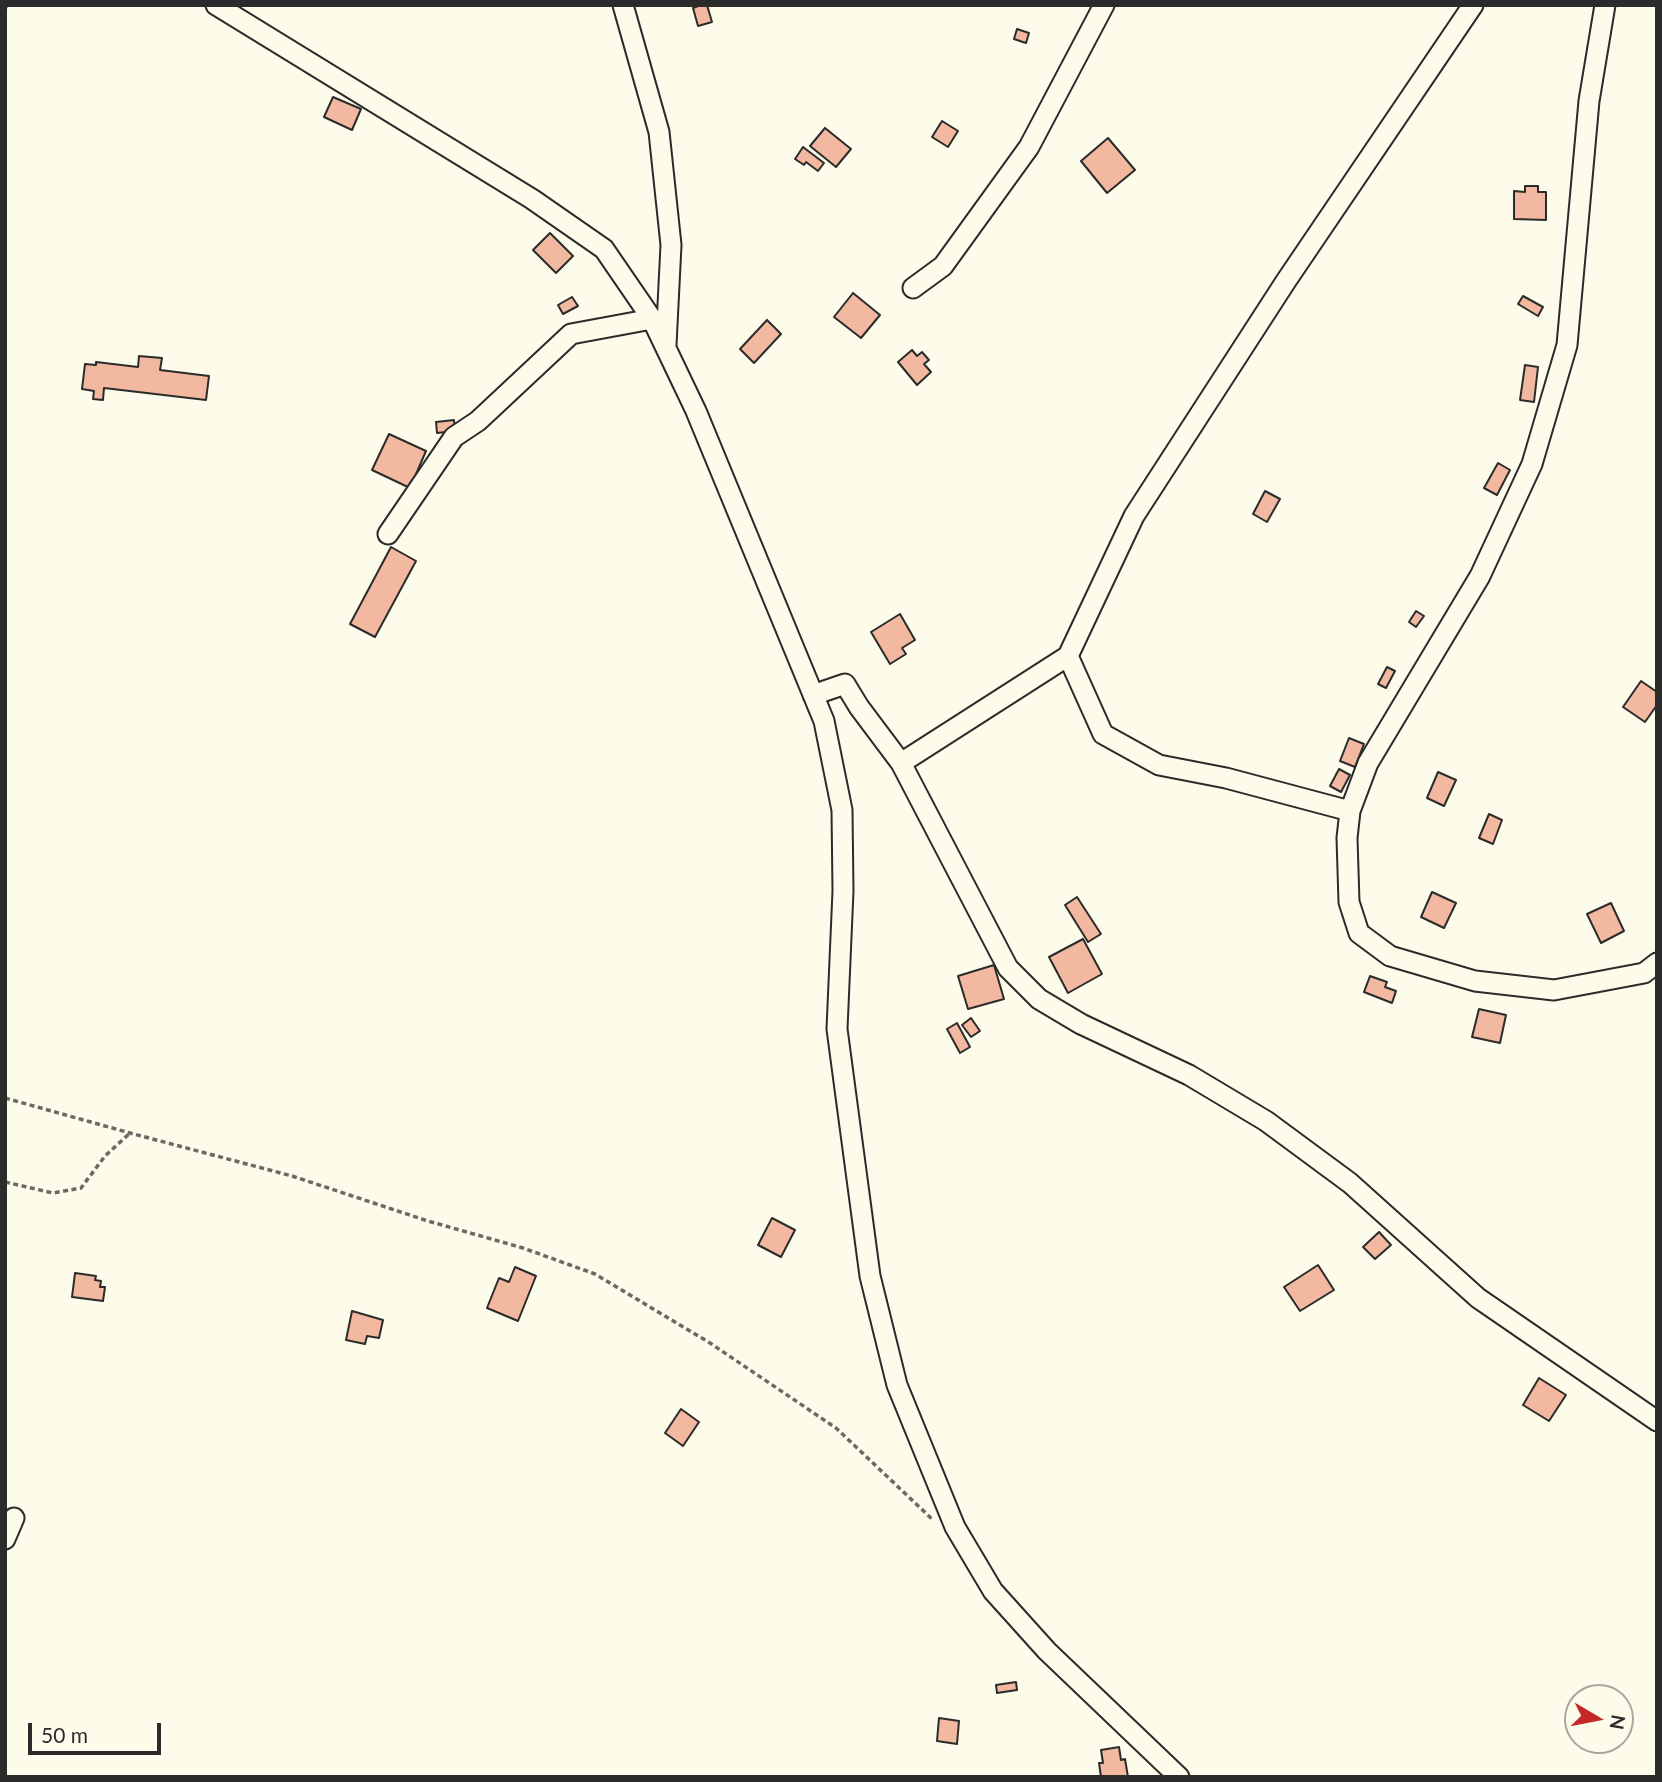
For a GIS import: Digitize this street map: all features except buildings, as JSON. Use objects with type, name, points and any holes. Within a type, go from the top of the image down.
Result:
[{"type":"street","points":[[216,5],[533,199],[604,249],[652,318],[696,411],[824,721],[842,810],[843,891],[837,1029],[870,1276],[897,1385],[955,1527],[993,1591],[1047,1651],[1179,1777]]},
{"type":"street","points":[[622,5],[659,132],[671,245],[666,348]]},
{"type":"street","points":[[913,288],[943,267],[1028,147],[1104,5]]},
{"type":"street","points":[[901,762],[1068,656],[1134,516],[1286,281],[1473,5]]},
{"type":"street","points":[[1605,5],[1589,101],[1567,345],[1532,464],[1480,576],[1368,763],[1350,811],[1347,838],[1349,902],[1359,933],[1390,956],[1475,981],[1554,990],[1644,973],[1657,963]]},
{"type":"street","points":[[388,534],[454,438],[487,413],[570,334],[652,318]]},
{"type":"street","points":[[1068,656],[1103,734],[1159,765],[1226,778],[1350,811]]},
{"type":"street","points":[[813,695],[845,684],[901,762],[1007,968],[1040,999],[1081,1024],[1189,1075],[1266,1121],[1350,1183],[1478,1298],[1657,1421]]},
{"type":"street","points":[[5,1539],[14,1518]]},
{"type":"path","points":[[5,1098],[292,1176],[428,1221],[523,1248],[595,1275],[710,1343],[836,1428],[935,1522]]},
{"type":"path","points":[[5,1182],[53,1194],[80,1188],[105,1156],[130,1133]]}]
